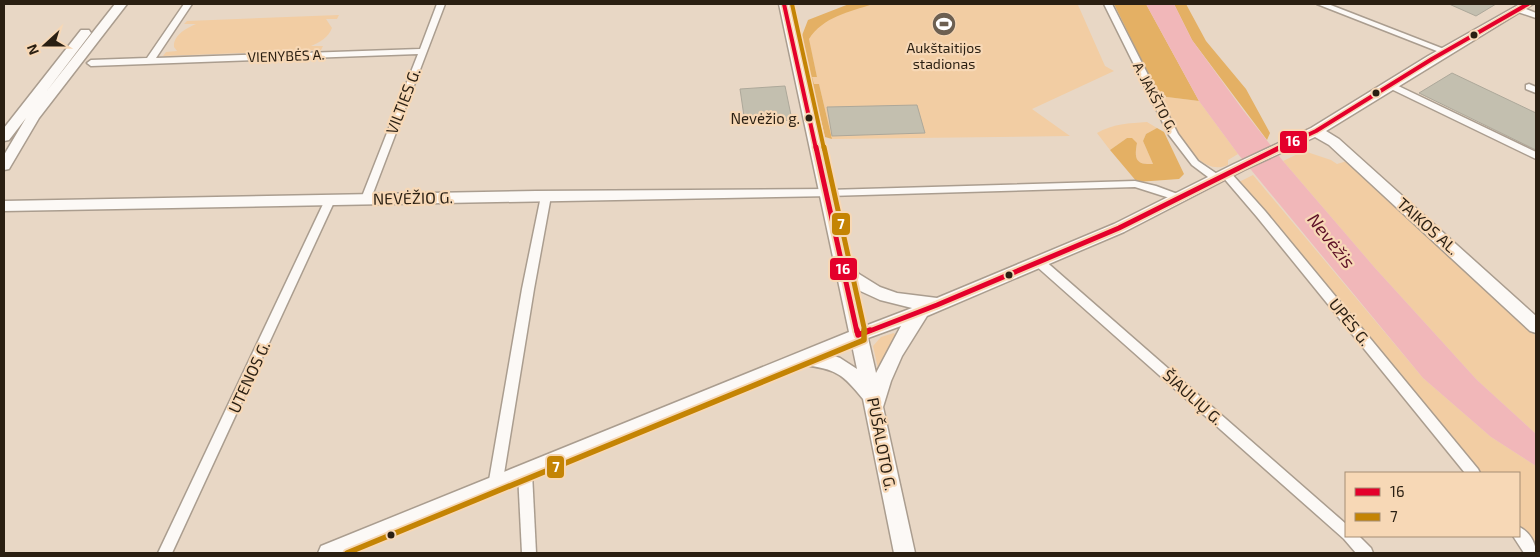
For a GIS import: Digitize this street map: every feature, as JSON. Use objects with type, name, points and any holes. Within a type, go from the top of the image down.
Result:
[{"type":"main road","points":[[4,137],[108,4]]},
{"type":"main road","points":[[4,166],[33,117],[121,4]]},
{"type":"main road","name":"PUŠALOTO G.","points":[[784,4],[828,193],[905,553]]},
{"type":"main road","points":[[328,553],[1119,228],[1227,173],[1316,131],[1523,7]]},
{"type":"main road","name":"TAIKOS AL.","points":[[1316,131],[1334,142],[1536,326]]},
{"type":"main road","points":[[844,268],[854,280],[877,293],[930,307]]},
{"type":"main road","points":[[874,402],[899,344],[910,326],[930,307]]},
{"type":"main road","points":[[798,359],[818,358],[840,366],[858,378],[874,402]]},
{"type":"street","points":[[150,61],[188,4]]},
{"type":"street","name":"VILTIES G.","points":[[366,199],[441,4]]},
{"type":"street","name":"A. JAKŠTO G.","points":[[1108,4],[1174,134],[1195,163],[1227,173]]},
{"type":"street","points":[[1321,4],[1445,52]]},
{"type":"street","points":[[1523,7],[1536,16]]},
{"type":"street","name":"VIENYBĖS A.","points":[[90,63],[423,51]]},
{"type":"street","points":[[1390,85],[1536,156]]},
{"type":"street","name":"UPĖS G.","points":[[1227,173],[1472,472]]},
{"type":"street","name":"NEVĖŽIO G.","points":[[4,206],[828,193],[1135,184],[1179,198]]},
{"type":"street","points":[[495,486],[528,289],[546,196]]},
{"type":"street","name":"UTENOS G.","points":[[165,553],[330,200]]},
{"type":"street","name":"ŠIAULIŲ G.","points":[[1039,262],[1345,532]]},
{"type":"street","points":[[525,473],[529,553]]},
{"type":"street","points":[[1520,535],[1533,553]]},
{"type":"street","points":[[1351,537],[1366,553]]},
{"type":"shaded area","points":[[849,4],[873,4],[829,20],[809,39],[817,77],[812,77],[814,84],[819,84],[832,139],[825,137],[801,38],[808,20]]},
{"type":"shaded area","points":[[852,4],[1081,4],[1078,5],[1105,66],[1114,71],[1032,109],[1070,136],[832,139],[819,84],[814,84],[812,77],[817,77],[807,32]]},
{"type":"shaded area","points":[[1114,4],[1146,4],[1199,101],[1159,96]]},
{"type":"shaded area","points":[[1174,4],[1186,4],[1206,41],[1246,89],[1270,133],[1267,140],[1192,40]]},
{"type":"shaded area","points":[[339,15],[337,19],[326,19],[332,28],[323,39],[311,46],[323,46],[321,50],[163,56],[166,52],[177,51],[174,43],[178,36],[196,24],[184,24],[187,21]]},
{"type":"shaded area","points":[[1159,96],[1199,101],[1238,154],[1228,160],[1228,165],[1216,167],[1205,164],[1195,156],[1177,131]]},
{"type":"shaded area","points":[[1147,122],[1157,128],[1146,134],[1143,141],[1153,164],[1143,163],[1138,160],[1136,157],[1137,143],[1127,138],[1110,150],[1097,133],[1115,126]]},
{"type":"shaded area","points":[[1157,128],[1164,132],[1184,174],[1179,179],[1137,182],[1110,150],[1127,138],[1132,138],[1137,143],[1136,157],[1138,160],[1143,163],[1153,164],[1143,141],[1146,134]]},
{"type":"shaded area","points":[[1304,151],[1331,160],[1337,164],[1347,161],[1536,336],[1536,434],[1477,380],[1375,268],[1283,161]]},
{"type":"shaded area","points":[[1253,175],[1423,378],[1491,437],[1536,466],[1536,553],[1533,553],[1520,535],[1520,472],[1472,472],[1239,182]]},
{"type":"shaded area","points":[[894,333],[897,337],[880,371],[873,346],[881,337]]},
{"type":"water","name":"Nevėžis","points":[[1146,4],[1174,4],[1192,40],[1283,161],[1375,268],[1477,380],[1536,434],[1536,466],[1491,437],[1423,378],[1238,154],[1199,101]]},
{"type":"building","points":[[1449,4],[1496,4],[1476,16]]},
{"type":"building","points":[[1452,73],[1536,113],[1536,150],[1419,93]]},
{"type":"building","points":[[785,86],[792,120],[745,123],[740,89]]},
{"type":"building","points":[[917,105],[925,133],[832,136],[827,107]]},
{"type":"transit line","name":"16","points":[[784,4],[858,335],[937,305],[1119,228],[1239,167],[1316,131],[1432,59],[1528,4]]},
{"type":"transit line","name":"7","points":[[347,553],[864,340],[865,333],[792,4]]},
{"type":"place","name":"Aukštaitijos stadionas","points":[[944,24]]},
{"type":"place","name":"Nevėžio g.","points":[[809,118]]}]
